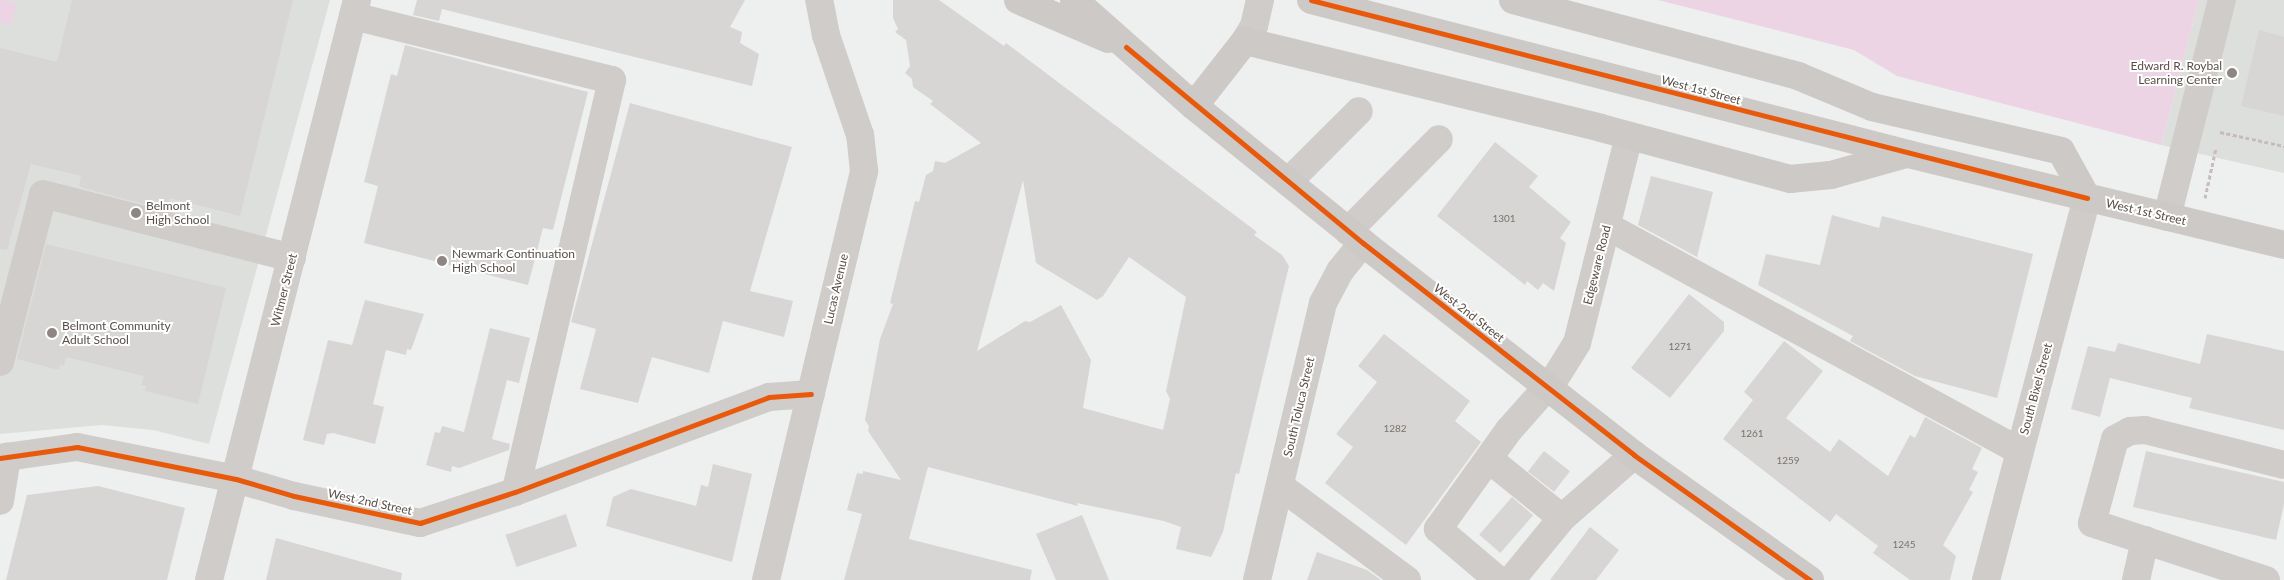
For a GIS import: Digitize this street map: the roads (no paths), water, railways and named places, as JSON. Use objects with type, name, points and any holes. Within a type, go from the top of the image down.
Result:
[{"type":"main road","name":"West 2nd Street","points":[[1018,0],[1126,47]]},
{"type":"main road","name":"West 2nd Street","points":[[1074,0],[1194,106],[1355,237],[1634,455],[1810,580]]},
{"type":"main road","name":"West 1st Street","points":[[1310,0],[1908,154],[2284,245]]},
{"type":"main road","points":[[1513,0],[1798,76],[1872,107],[2061,151],[2087,198]]},
{"type":"main road","points":[[1194,106],[1245,41],[1629,136],[1790,179],[1831,175],[1908,154]]},
{"type":"street","name":"Lucas Avenue","points":[[766,580],[864,171],[864,156],[819,0]]},
{"type":"street","points":[[1245,41],[1254,26],[1260,0]]},
{"type":"street","points":[[2167,217],[2222,0]]},
{"type":"street","points":[[355,8],[612,80],[515,492]]},
{"type":"street","name":"Witmer Street","points":[[209,580],[355,8]]},
{"type":"street","points":[[1288,182],[1358,110]]},
{"type":"street","name":"Edgeware Road","points":[[1498,580],[1438,529],[1490,460],[1509,430],[1548,387],[1577,343],[1629,136]]},
{"type":"street","name":"South Toluca Street","points":[[1257,580],[1323,303],[1355,237],[1439,139]]},
{"type":"street","points":[[0,362],[43,194],[292,258]]},
{"type":"street","name":"South Bixel Street","points":[[1986,580],[2087,198]]},
{"type":"street","points":[[1607,226],[2020,451]]},
{"type":"street","name":"West 2nd Street","points":[[4,458],[76,447],[236,479],[294,496],[420,523],[515,492],[769,397],[811,394]]},
{"type":"street","points":[[2266,580],[2213,571],[2145,540],[2092,523],[2115,439],[2130,431],[2145,430],[2284,465]]},
{"type":"street","points":[[1511,580],[1562,518],[1634,455]]},
{"type":"street","points":[[0,501],[4,458]]},
{"type":"street","points":[[1490,460],[1562,518]]},
{"type":"street","points":[[1280,486],[1407,580]]},
{"type":"street","points":[[2136,580],[2145,540]]},
{"type":"place","name":"Edward R. Roybal Learning Center","points":[[2232,73]]},
{"type":"place","name":"Belmont High School","points":[[136,213]]},
{"type":"place","name":"Newmark Continuation High School","points":[[442,261]]},
{"type":"place","name":"Belmont Community Adult School","points":[[52,333]]}]
